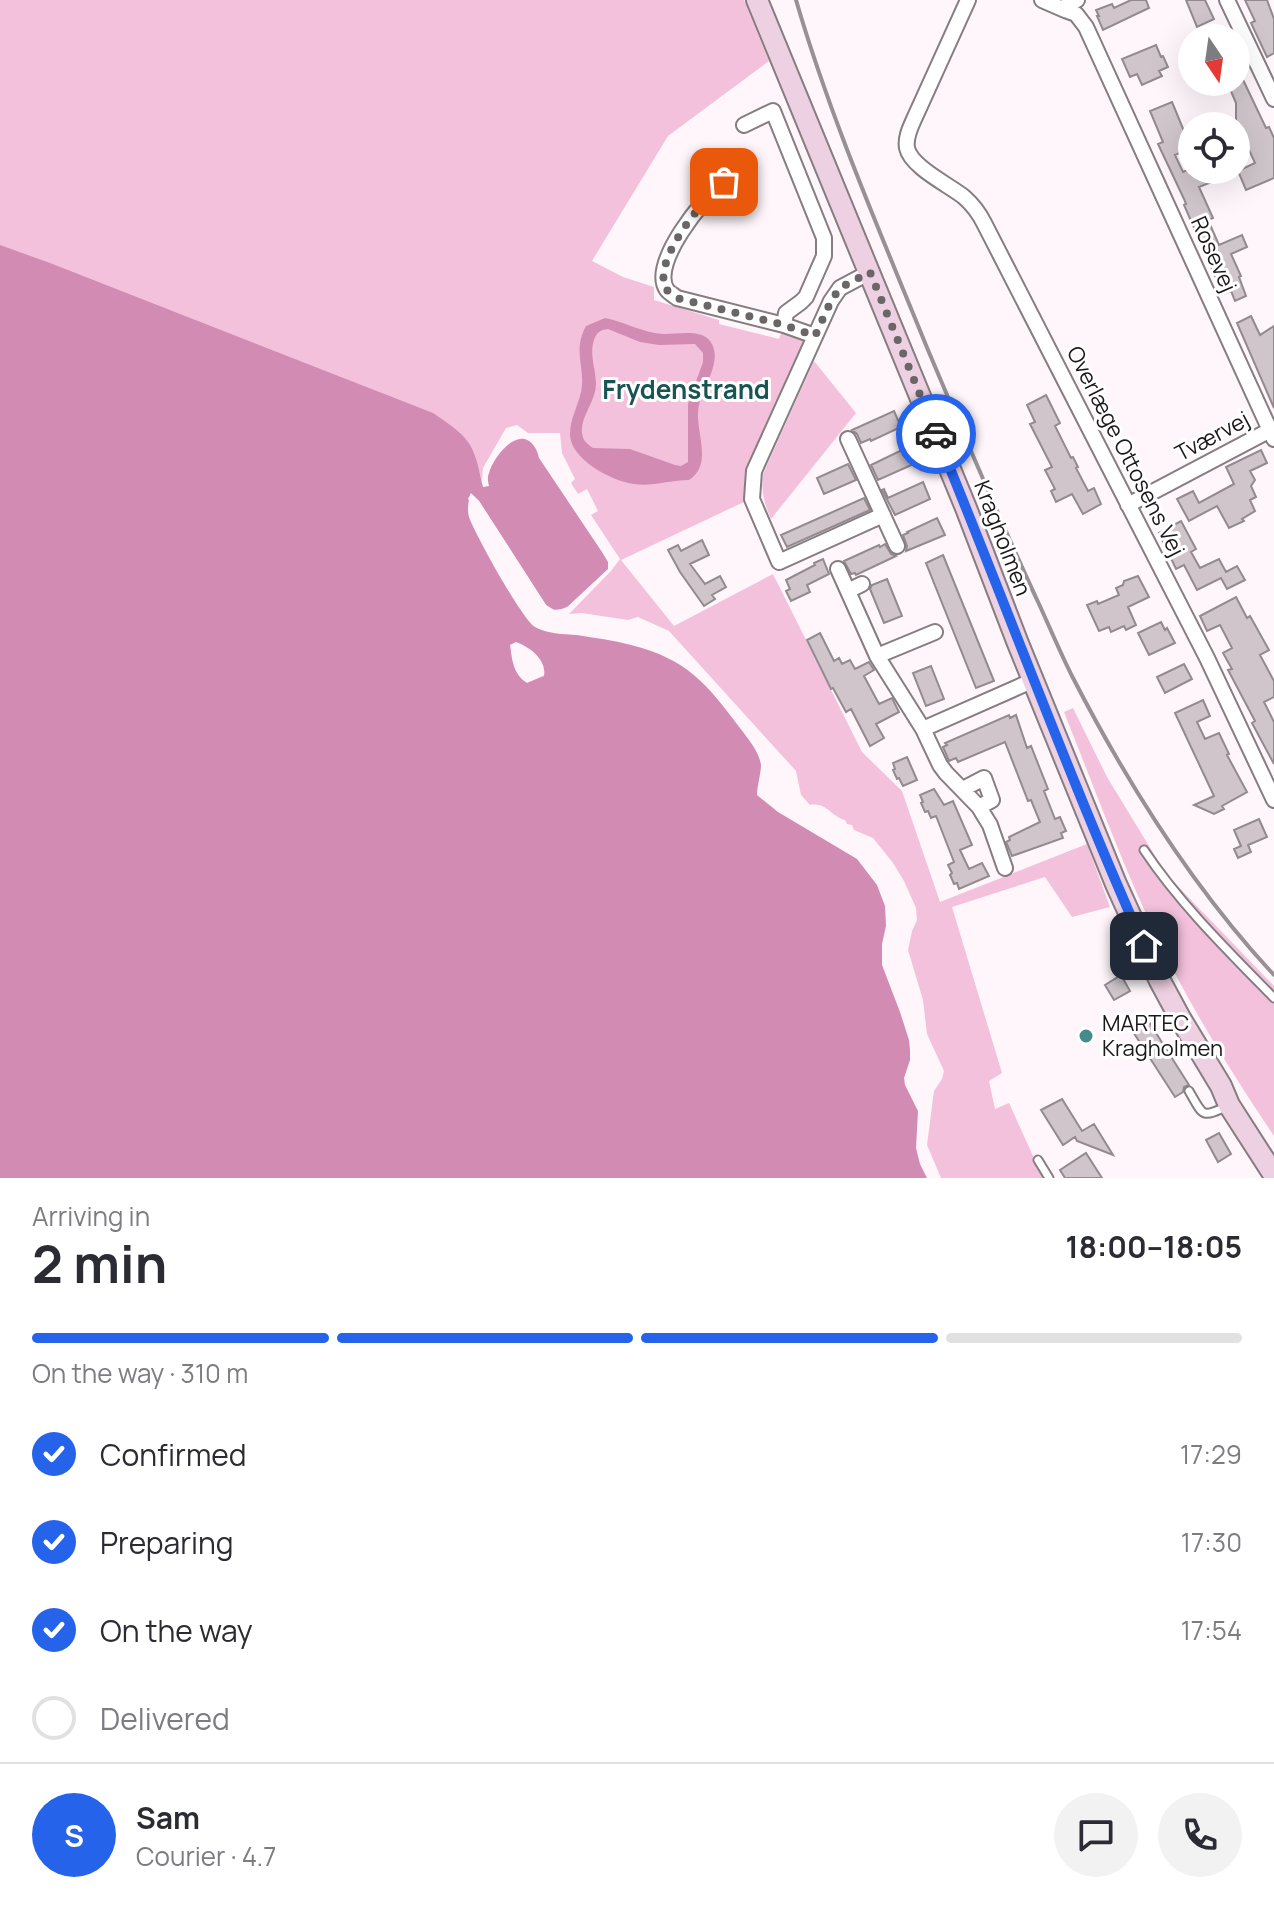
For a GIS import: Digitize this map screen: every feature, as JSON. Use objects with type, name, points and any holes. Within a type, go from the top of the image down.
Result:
[{"type":"street","name":"Kragholmen","points":[[757,0],[1116,884],[1180,1018],[1221,1086],[1274,1154]]},
{"type":"street","name":"Overlæge Ottosens Vej","points":[[968,0],[907,136],[907,148],[915,162],[976,208],[1219,683],[1274,800]]},
{"type":"street","points":[[1042,0],[1065,10],[1067,5],[1077,0]]},
{"type":"street","points":[[1227,0],[1274,99]]},
{"type":"street","name":"Rosevej","points":[[1065,10],[1076,14],[1086,27],[1273,433]]},
{"type":"street","points":[[744,125],[773,111],[824,238],[824,256],[806,297],[786,313],[784,325]]},
{"type":"street","points":[[724,182],[702,204],[672,246],[664,271],[667,291],[677,298],[815,336]]},
{"type":"street","points":[[870,272],[840,288],[831,301],[754,471],[752,499],[779,562],[883,515]]},
{"type":"street","name":"Tværvej","points":[[1128,505],[1273,433]]},
{"type":"street","points":[[848,439],[897,546]]},
{"type":"street","points":[[855,455],[871,448]]},
{"type":"street","points":[[838,569],[877,656],[923,729],[940,765],[979,807],[990,825],[1005,868]]},
{"type":"street","points":[[848,591],[862,584]]},
{"type":"street","points":[[877,656],[935,632]]},
{"type":"street","points":[[923,729],[1034,680]]},
{"type":"street","points":[[963,789],[984,778],[992,800],[979,807]]},
{"type":"street","name":"Kragholmen","points":[[1233,1103],[1274,1175]]},
{"type":"lane","points":[[1144,850],[1163,879],[1274,998]]},
{"type":"lane","points":[[1189,1091],[1204,1114],[1233,1103]]},
{"type":"lane","points":[[1038,1160],[1049,1178]]},
{"type":"shaded area","points":[[0,0],[744,0],[769,61],[668,136],[592,261],[623,277],[654,287],[654,300],[719,320],[719,324],[779,339],[782,331],[807,339],[749,465],[744,502],[621,560],[674,626],[773,574],[862,752],[902,791],[940,902],[1087,844],[1110,907],[1072,917],[1045,877],[952,907],[1002,1073],[989,1081],[995,1109],[1009,1103],[1043,1178],[941,1178],[927,1145],[934,1091],[944,1071],[927,1034],[923,1000],[908,950],[917,920],[916,908],[904,881],[873,838],[854,830],[852,825],[825,807],[810,805],[801,795],[796,771],[669,631],[638,617],[628,620],[569,614],[620,559],[591,515],[598,511],[587,489],[578,494],[571,483],[575,479],[562,453],[560,433],[528,433],[517,425],[506,428],[483,468],[482,481],[478,466],[451,469],[516,671],[527,683],[549,673],[0,990]]},
{"type":"shaded area","points":[[0,245],[433,413],[468,442],[477,460],[483,487],[489,486],[491,466],[507,445],[521,439],[528,440],[534,446],[602,552],[608,569],[565,609],[552,610],[479,501],[471,494],[469,517],[520,610],[535,627],[631,645],[667,658],[694,675],[717,698],[756,750],[761,765],[757,795],[778,812],[857,859],[877,885],[885,906],[882,965],[909,1040],[910,1060],[904,1078],[918,1111],[916,1148],[927,1178],[0,1178]],"holes":[[[516,642],[536,655],[544,670],[544,676],[527,683],[516,671],[510,645]]]},
{"type":"shaded area","points":[[605,318],[641,330],[695,334],[710,341],[714,348],[714,364],[698,414],[701,464],[689,480],[647,485],[625,482],[593,467],[577,452],[570,428],[581,392],[580,343],[586,326]],"holes":[[[608,329],[640,342],[695,344],[703,353],[703,362],[688,404],[688,462],[681,466],[630,449],[593,448],[583,438],[583,421],[595,390],[592,351],[596,335]]]},
{"type":"shaded area","points":[[814,361],[856,413],[771,519],[762,486],[763,474]]},
{"type":"shaded area","points":[[1073,708],[1107,777],[1166,874],[1274,986],[1274,1136],[1212,1039],[1157,937],[1120,854],[1064,712]]},
{"type":"pier","points":[[471,493],[546,605],[556,611],[578,603],[567,612],[555,615],[543,608],[476,504],[472,500],[472,505],[468,499]]},
{"type":"building","points":[[1131,0],[1146,0],[1149,8],[1103,30],[1096,10],[1112,4],[1114,8]]},
{"type":"building","points":[[1186,0],[1205,0],[1214,19],[1196,24]]},
{"type":"building","points":[[1245,0],[1267,0],[1274,19],[1274,53],[1267,57],[1251,23],[1255,21]]},
{"type":"building","points":[[1156,45],[1168,67],[1159,71],[1162,76],[1142,85],[1137,74],[1130,77],[1122,59]]},
{"type":"building","points":[[1250,94],[1274,138],[1274,178],[1246,190],[1243,184],[1250,184],[1250,165],[1255,163],[1250,152],[1250,112],[1236,112],[1233,96]]},
{"type":"building","points":[[1172,102],[1178,117],[1178,154],[1175,155],[1178,184],[1206,184],[1199,187],[1213,218],[1208,220],[1219,245],[1242,235],[1247,247],[1231,254],[1246,296],[1235,301],[1231,291],[1223,294],[1158,144],[1163,142],[1150,111]]},
{"type":"building","points":[[1251,316],[1260,335],[1274,326],[1274,408],[1237,323]]},
{"type":"building","points":[[1046,395],[1060,423],[1055,426],[1076,468],[1088,491],[1094,488],[1101,504],[1083,514],[1072,494],[1056,502],[1051,491],[1055,489],[1045,470],[1052,467],[1030,424],[1035,422],[1027,405]]},
{"type":"building","points":[[894,411],[901,427],[871,441],[861,443],[852,430]]},
{"type":"building","points":[[908,447],[916,463],[878,480],[871,465]]},
{"type":"building","points":[[1261,450],[1267,463],[1250,471],[1255,480],[1251,486],[1256,497],[1250,500],[1255,511],[1229,528],[1217,506],[1189,521],[1177,499],[1193,491],[1199,503],[1234,484],[1226,467]]},
{"type":"building","points":[[848,464],[856,480],[824,494],[817,478]]},
{"type":"building","points":[[923,482],[930,499],[895,515],[882,490],[888,498]]},
{"type":"building","points":[[864,498],[870,510],[787,547],[781,535]]},
{"type":"building","points":[[937,518],[945,535],[906,551],[903,535]]},
{"type":"building","points":[[1181,521],[1196,549],[1191,552],[1200,568],[1219,559],[1226,572],[1237,566],[1245,580],[1227,589],[1221,578],[1197,590],[1184,565],[1176,569],[1159,533]]},
{"type":"building","points":[[702,540],[709,555],[690,564],[705,584],[720,576],[726,587],[712,595],[715,599],[704,606],[668,550],[678,545],[681,551]]},
{"type":"building","points":[[885,544],[896,556],[856,575],[851,574],[844,561]]},
{"type":"building","points":[[943,555],[994,681],[976,688],[926,563]]},
{"type":"building","points":[[823,559],[829,574],[807,585],[810,592],[791,601],[786,591],[790,589],[786,580]]},
{"type":"building","points":[[1138,576],[1149,597],[1128,607],[1136,625],[1126,630],[1124,626],[1111,632],[1109,627],[1099,631],[1087,605],[1119,595],[1116,588]]},
{"type":"building","points":[[887,579],[902,616],[884,623],[870,589],[872,585]]},
{"type":"building","points":[[1236,597],[1269,650],[1260,655],[1274,681],[1274,697],[1264,702],[1274,722],[1274,764],[1228,670],[1232,669],[1223,653],[1232,648],[1220,625],[1207,631],[1200,616]]},
{"type":"building","points":[[1161,622],[1175,643],[1149,655],[1138,633]]},
{"type":"building","points":[[820,633],[834,661],[839,658],[842,664],[850,660],[855,669],[869,662],[874,670],[864,676],[879,704],[892,698],[899,712],[876,724],[884,738],[870,746],[851,709],[846,712],[831,689],[807,640]]},
{"type":"building","points":[[1184,664],[1192,679],[1165,693],[1157,677]]},
{"type":"building","points":[[931,666],[944,699],[926,706],[913,673]]},
{"type":"building","points":[[1203,700],[1210,716],[1197,722],[1205,739],[1219,733],[1247,792],[1214,814],[1194,805],[1214,796],[1175,713]]},
{"type":"building","points":[[1009,715],[1010,718],[1016,715],[1027,748],[1031,746],[1048,789],[1044,791],[1055,819],[1060,817],[1066,831],[1061,833],[1063,838],[1012,856],[1006,842],[1010,840],[1009,837],[1040,822],[1031,800],[1028,801],[1005,742],[958,762],[956,758],[949,761],[943,747],[947,745],[945,743]]},
{"type":"building","points":[[907,757],[917,780],[903,786],[893,770],[893,763]]},
{"type":"building","points":[[934,789],[944,805],[953,801],[972,845],[960,850],[969,869],[982,863],[989,876],[959,889],[950,875],[948,865],[954,862],[936,816],[931,818],[921,803],[920,795]]},
{"type":"building","points":[[1259,819],[1267,837],[1248,845],[1251,852],[1238,858],[1234,849],[1241,846],[1234,830]]},
{"type":"building","points":[[1121,975],[1130,991],[1114,1000],[1105,985]]},
{"type":"building","points":[[1144,1014],[1189,1085],[1175,1097],[1128,1024]]},
{"type":"building","points":[[1062,1099],[1082,1131],[1094,1124],[1113,1155],[1077,1141],[1075,1137],[1063,1145],[1041,1110]]},
{"type":"building","points":[[1219,1133],[1231,1154],[1218,1162],[1206,1140]]},
{"type":"building","points":[[1086,1153],[1102,1178],[1065,1178],[1060,1170]]},
{"type":"railway","points":[[796,0],[841,133],[892,263],[982,478],[1072,676],[1115,755],[1163,833],[1216,906],[1274,975]]},
{"type":"way so far","points":[[724,182],[702,204],[672,246],[664,271],[667,291],[677,298],[815,336],[840,288],[870,272],[936,434]]},
{"type":"place","name":"MARTEC Kragholmen","points":[[1086,1036]]},
{"type":"district","name":"Frydenstrand","points":[[686,389]]},
{"type":"route","points":[[936,434],[1017,641],[1144,946]]}]
